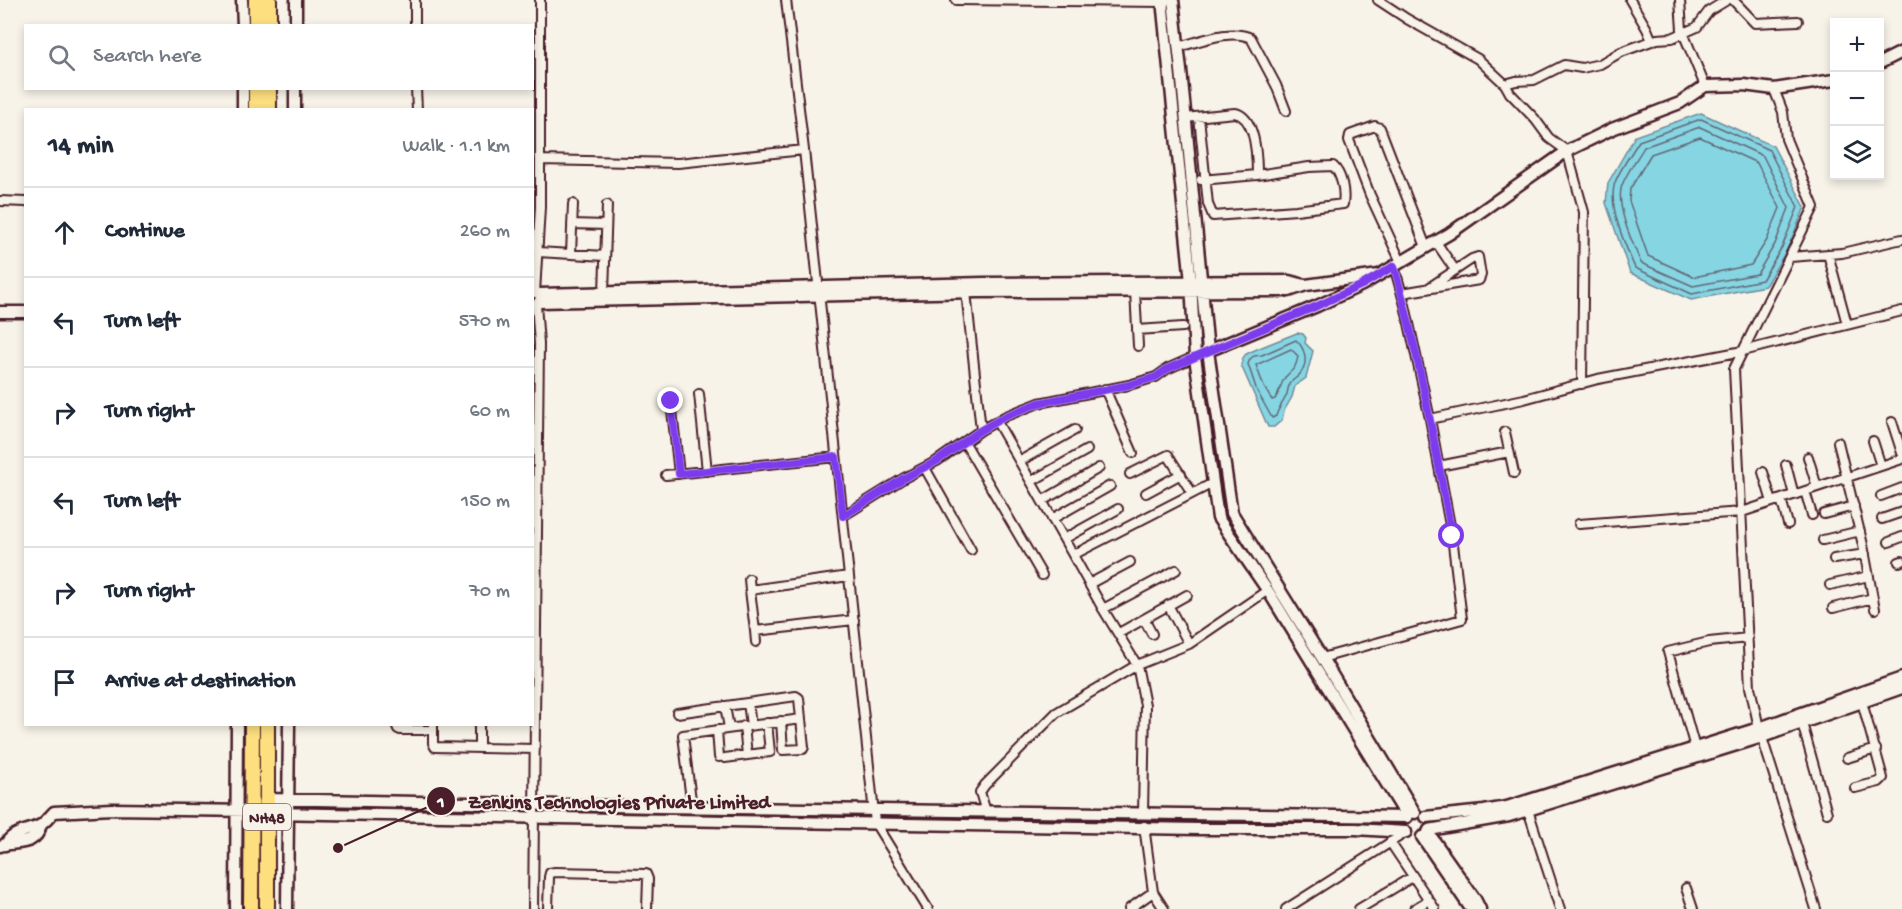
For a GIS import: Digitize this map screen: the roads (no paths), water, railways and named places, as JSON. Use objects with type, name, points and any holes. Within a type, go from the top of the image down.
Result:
[{"type":"highway","points":[[256,0],[256,24]]},
{"type":"highway","points":[[269,0],[269,24]]},
{"type":"highway","points":[[256,90],[256,108]]},
{"type":"highway","points":[[269,90],[269,108]]},
{"type":"highway","name":"NH48","points":[[251,909],[252,726]]},
{"type":"highway","name":"NH48","points":[[267,726],[267,909]]},
{"type":"street","points":[[242,0],[243,24]]},
{"type":"street","points":[[296,0],[296,24]]},
{"type":"street","points":[[415,0],[415,24]]},
{"type":"street","points":[[540,0],[533,907],[548,907],[549,877],[552,872],[643,873],[648,876],[647,909]]},
{"type":"street","points":[[786,0],[875,823],[928,909]]},
{"type":"street","points":[[956,0],[1167,1]]},
{"type":"street","points":[[1378,0],[1478,59],[1505,84],[1548,138],[1567,151],[1584,212],[1582,384]]},
{"type":"street","points":[[1630,0],[1652,41]]},
{"type":"street","points":[[1680,0],[1683,33],[1705,86]]},
{"type":"street","points":[[1505,84],[1534,80],[1564,64],[1582,68],[1600,64],[1621,52],[1652,41],[1672,38],[1697,27],[1709,10],[1726,0]]},
{"type":"street","points":[[1733,0],[1755,23],[1798,21]]},
{"type":"street","points":[[1167,1],[1178,47],[1191,180],[1196,286],[1196,357],[1218,518],[1268,590],[1411,815]]},
{"type":"street","points":[[1167,1],[1196,286],[1232,513],[1322,658],[1411,815]]},
{"type":"street","points":[[1178,47],[1222,36],[1244,35],[1251,38],[1276,85],[1286,111]]},
{"type":"street","points":[[1884,61],[1900,52]]},
{"type":"street","points":[[843,516],[904,478],[925,468],[1006,416],[1039,403],[1156,377],[1167,369],[1362,285],[1431,244],[1567,151],[1612,129],[1680,103],[1705,86],[1774,89],[1830,81]]},
{"type":"street","points":[[1774,89],[1783,112],[1786,139],[1814,207],[1734,369],[1750,687],[1760,732],[1816,909]]},
{"type":"street","points":[[243,90],[243,108]]},
{"type":"street","points":[[295,90],[295,108]]},
{"type":"street","points":[[416,90],[417,108]]},
{"type":"street","points":[[1185,118],[1235,112],[1245,117],[1252,129],[1257,175]]},
{"type":"street","points":[[1191,180],[1205,180],[1257,175],[1332,166],[1339,175],[1343,204],[1213,216],[1208,204],[1205,180],[1199,117]]},
{"type":"street","points":[[1322,658],[1462,619],[1452,536],[1398,264],[1349,140],[1350,135],[1375,126],[1380,128],[1431,244],[1455,270]]},
{"type":"street","points":[[540,160],[678,162],[804,150]]},
{"type":"street","points":[[0,201],[24,202]]},
{"type":"street","points":[[571,254],[573,204]]},
{"type":"street","points":[[604,292],[607,205]]},
{"type":"street","points":[[572,224],[606,225]]},
{"type":"street","points":[[1790,257],[1842,253],[1902,238]]},
{"type":"street","points":[[538,252],[605,256]]},
{"type":"street","points":[[1828,254],[1847,324]]},
{"type":"street","points":[[1402,293],[1427,289],[1476,281],[1481,278],[1478,257],[1427,289]]},
{"type":"street","points":[[536,299],[604,292],[1196,286],[1289,291],[1305,285],[1380,275]]},
{"type":"street","points":[[536,299],[818,291],[1135,291],[1196,286]]},
{"type":"street","points":[[1135,291],[1137,346]]},
{"type":"street","points":[[966,292],[981,430]]},
{"type":"street","points":[[0,306],[24,305]]},
{"type":"street","points":[[1430,419],[1582,384],[1743,351],[1902,311]]},
{"type":"street","points":[[0,312],[24,312]]},
{"type":"street","points":[[1137,330],[1183,327]]},
{"type":"street","points":[[1105,389],[1133,453]]},
{"type":"street","points":[[699,394],[707,471]]},
{"type":"street","points":[[671,401],[679,474]]},
{"type":"street","points":[[997,422],[1137,665],[1145,705],[1143,814]]},
{"type":"street","points":[[1892,422],[1902,453]]},
{"type":"street","points":[[1020,461],[1076,430]]},
{"type":"street","points":[[1504,432],[1514,473]]},
{"type":"street","points":[[1838,441],[1860,531],[1875,609]]},
{"type":"street","points":[[1873,441],[1881,466]]},
{"type":"street","points":[[964,443],[1042,576]]},
{"type":"street","points":[[1032,482],[1087,450]]},
{"type":"street","points":[[1439,466],[1509,452]]},
{"type":"street","points":[[1130,474],[1168,455],[1192,494]]},
{"type":"street","points":[[666,475],[836,457]]},
{"type":"street","points":[[1808,457],[1817,487]]},
{"type":"street","points":[[1579,524],[1742,512],[1902,459]]},
{"type":"street","points":[[1786,465],[1794,495]]},
{"type":"street","points":[[925,468],[971,550]]},
{"type":"street","points":[[1042,501],[1099,468]]},
{"type":"street","points":[[1763,472],[1772,502]]},
{"type":"street","points":[[1146,493],[1181,474]]},
{"type":"street","points":[[1073,555],[1213,483]]},
{"type":"street","points":[[1052,519],[1110,486]]},
{"type":"street","points":[[1881,496],[1902,488]]},
{"type":"street","points":[[1805,491],[1812,515]]},
{"type":"street","points":[[1781,499],[1788,524]]},
{"type":"street","points":[[1824,514],[1854,506]]},
{"type":"street","points":[[1064,539],[1118,509]]},
{"type":"street","points":[[1882,519],[1902,512]]},
{"type":"street","points":[[1823,540],[1860,531]]},
{"type":"street","points":[[1889,542],[1902,537]]},
{"type":"street","points":[[1834,559],[1865,554]]},
{"type":"street","points":[[1089,584],[1130,562]]},
{"type":"street","points":[[1103,609],[1176,570]]},
{"type":"street","points":[[750,590],[849,576]]},
{"type":"street","points":[[1830,585],[1869,576]]},
{"type":"street","points":[[748,579],[756,642]]},
{"type":"street","points":[[986,812],[980,792],[1056,713],[1137,665],[1189,644],[1268,590]]},
{"type":"street","points":[[1119,633],[1187,595]]},
{"type":"street","points":[[1833,608],[1873,598]]},
{"type":"street","points":[[1168,605],[1189,644]]},
{"type":"street","points":[[1144,619],[1152,634]]},
{"type":"street","points":[[755,631],[854,620]]},
{"type":"street","points":[[1695,747],[1668,652],[1709,642],[1748,638]]},
{"type":"street","points":[[267,813],[1144,826],[1210,829],[1355,829],[1406,832],[1413,837],[1528,810],[1760,732],[1902,678]]},
{"type":"street","points":[[1426,817],[1507,807],[1695,747],[1802,723],[1902,688]]},
{"type":"street","points":[[677,713],[798,697],[803,748],[783,750],[781,721]]},
{"type":"street","points":[[1856,789],[1879,783],[1883,778],[1862,702]]},
{"type":"street","points":[[747,755],[748,703]]},
{"type":"street","points":[[725,706],[729,728]]},
{"type":"street","points":[[692,808],[682,737],[686,734],[801,719]]},
{"type":"street","points":[[717,730],[722,757],[770,752],[768,723]]},
{"type":"street","points":[[1802,723],[1827,813]]},
{"type":"street","points":[[236,909],[237,726]]},
{"type":"street","points":[[287,909],[289,726]]},
{"type":"street","points":[[397,726],[400,730],[433,728],[435,747],[534,749]]},
{"type":"street","points":[[479,726],[479,748]]},
{"type":"street","points":[[1846,758],[1876,749]]},
{"type":"street","points":[[267,798],[692,808],[1143,814],[1423,814],[1430,825],[1426,833]]},
{"type":"street","points":[[2,845],[18,833],[41,825],[54,812],[112,809],[252,811]]},
{"type":"street","points":[[1528,810],[1560,909]]},
{"type":"street","points":[[1406,832],[1404,826],[1411,815]]},
{"type":"street","points":[[1144,826],[1153,892],[1164,909]]},
{"type":"street","points":[[1286,909],[1406,832]]},
{"type":"street","points":[[1426,833],[1471,909]]},
{"type":"street","points":[[1426,833],[1480,909]]},
{"type":"street","points":[[1390,842],[1435,909]]},
{"type":"street","points":[[1359,909],[1412,877]]},
{"type":"street","points":[[1686,888],[1692,909]]},
{"type":"street","points":[[1129,909],[1153,892]]},
{"type":"street","points":[[1414,909],[1429,900]]},
{"type":"water","points":[[1701,113],[1773,146],[1805,207],[1787,250],[1765,286],[1691,300],[1630,273],[1606,203],[1608,183],[1635,136]]},
{"type":"water","points":[[1297,333],[1303,334],[1306,338],[1305,343],[1313,351],[1306,378],[1295,386],[1282,420],[1274,427],[1268,427],[1241,365],[1242,360],[1248,353]]},
{"type":"place","name":"Zenkins Technologies Private Limited","points":[[338,848]]}]
